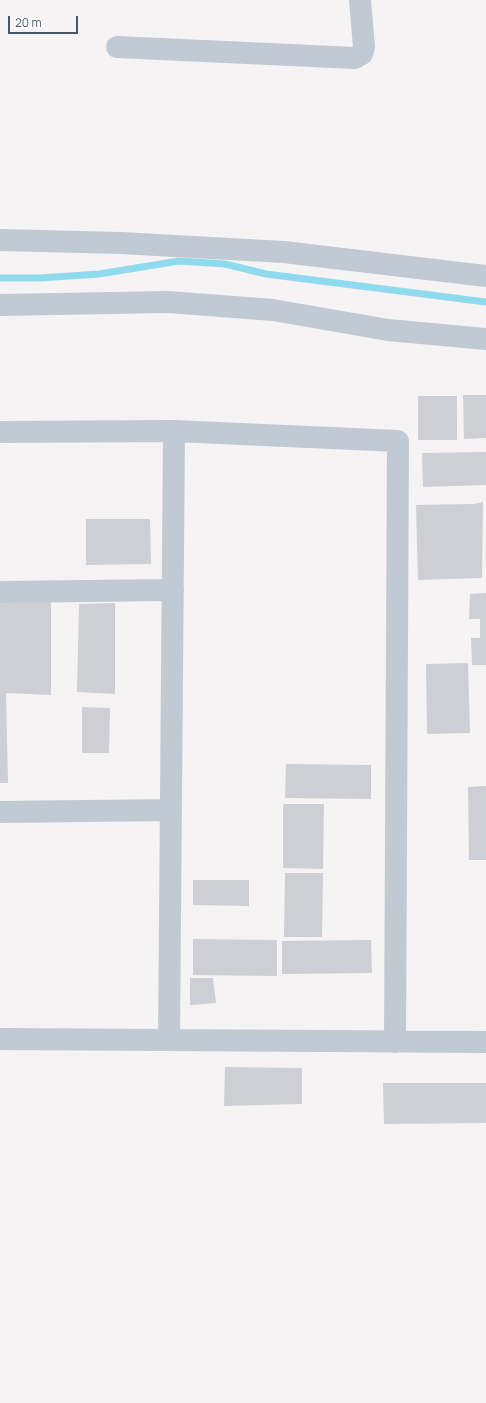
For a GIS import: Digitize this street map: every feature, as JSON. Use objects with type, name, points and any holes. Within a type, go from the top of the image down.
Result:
[{"type":"street","points":[[117,47],[355,58],[362,54],[364,47],[360,0]]},
{"type":"street","points":[[0,240],[121,243],[284,252],[486,276]]},
{"type":"street","points":[[0,305],[176,303],[273,310],[388,330],[486,339]]},
{"type":"street","points":[[169,1040],[174,431]]},
{"type":"street","points":[[0,432],[174,431],[398,441],[395,1042]]},
{"type":"street","points":[[0,592],[173,590]]},
{"type":"street","points":[[0,812],[171,810]]},
{"type":"street","points":[[0,1039],[486,1042]]},
{"type":"building","points":[[463,395],[486,395],[486,438],[464,439]]},
{"type":"building","points":[[418,396],[457,396],[457,440],[418,440]]},
{"type":"building","points":[[486,452],[486,485],[423,487],[422,453]]},
{"type":"building","points":[[483,502],[482,578],[418,580],[416,505],[473,504]]},
{"type":"building","points":[[86,519],[150,519],[151,564],[86,565]]},
{"type":"building","points":[[486,593],[486,665],[472,665],[471,638],[480,638],[480,619],[469,619],[470,594]]},
{"type":"building","points":[[0,602],[51,602],[51,695],[6,693],[8,783],[0,783]]},
{"type":"building","points":[[115,603],[115,694],[77,692],[79,604]]},
{"type":"building","points":[[468,663],[470,733],[427,734],[426,664]]},
{"type":"building","points":[[82,707],[110,708],[109,753],[82,753]]},
{"type":"building","points":[[286,764],[371,765],[371,799],[285,798]]},
{"type":"building","points":[[486,786],[486,860],[469,860],[468,787]]},
{"type":"building","points":[[283,804],[324,804],[323,869],[283,868]]},
{"type":"building","points":[[285,873],[323,873],[322,937],[284,937]]},
{"type":"building","points":[[193,880],[249,880],[249,906],[193,905]]},
{"type":"building","points":[[193,939],[277,940],[277,976],[193,975]]},
{"type":"building","points":[[371,940],[372,973],[282,974],[282,941]]},
{"type":"building","points":[[190,978],[213,978],[216,1003],[190,1005]]},
{"type":"building","points":[[225,1067],[302,1068],[302,1104],[224,1106]]},
{"type":"building","points":[[383,1083],[486,1083],[486,1123],[384,1124]]},
{"type":"waterway","points":[[0,278],[40,278],[99,274],[179,261],[225,264],[266,274],[486,302]]}]
